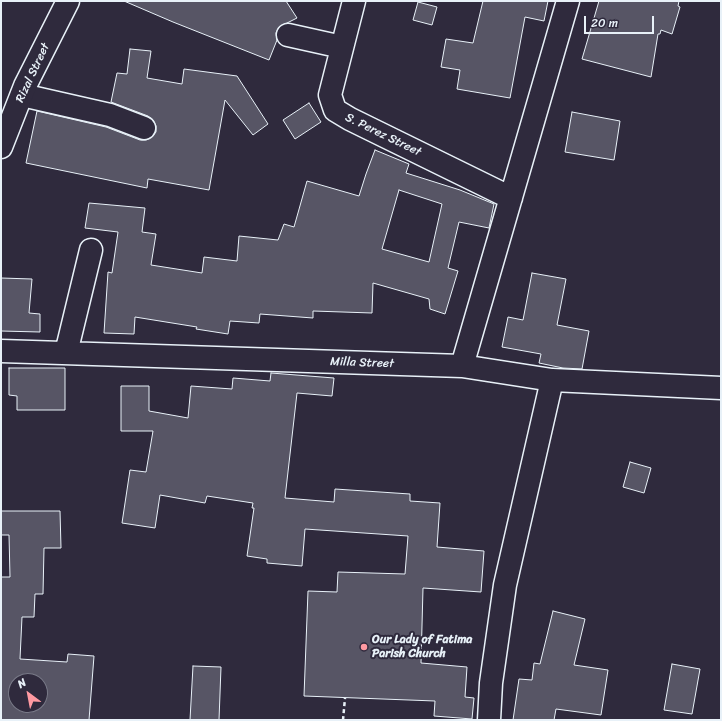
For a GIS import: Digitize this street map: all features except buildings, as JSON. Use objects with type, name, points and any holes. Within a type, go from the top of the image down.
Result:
[{"type":"street","name":"S. Perez Street","points":[[354,1],[330,95],[335,110],[350,119],[511,198]]},
{"type":"street","points":[[462,366],[568,1]]},
{"type":"street","name":"Rizal Street","points":[[1,147],[22,95],[64,2]]},
{"type":"street","points":[[288,36],[342,47]]},
{"type":"street","points":[[22,95],[110,115],[144,128]]},
{"type":"street","points":[[66,353],[91,250]]},
{"type":"street","name":"Milla Street","points":[[1,351],[462,366],[552,380],[721,388]]},
{"type":"street","points":[[489,720],[490,682],[505,585],[552,380]]},
{"type":"path","points":[[343,720],[345,698]]},
{"type":"place","name":"Our Lady of Fatima Parish Church","points":[[364,647]]}]
